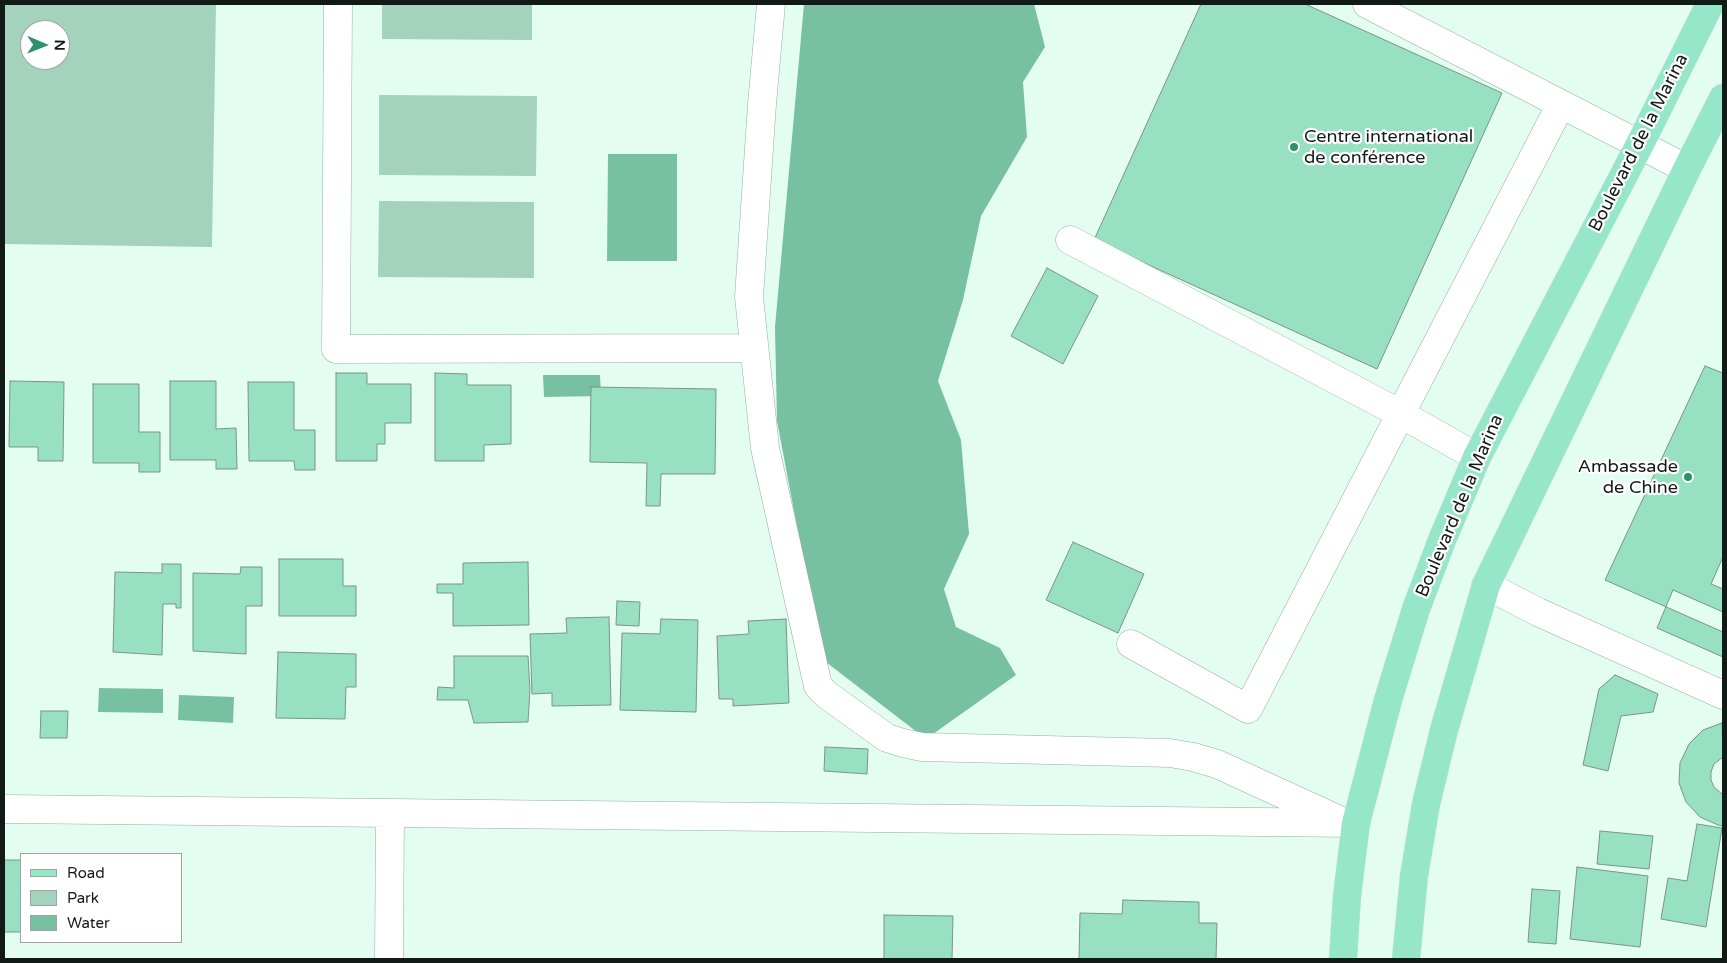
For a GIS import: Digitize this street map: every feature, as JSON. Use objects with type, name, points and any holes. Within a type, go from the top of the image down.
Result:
[{"type":"main road","name":"Boulevard de la Marina","points":[[1343,959],[1351,823],[1416,609],[1442,540],[1477,457],[1640,144],[1710,4]]},
{"type":"main road","points":[[1406,959],[1414,876],[1426,804],[1444,730],[1486,585],[1686,169],[1723,98]]},
{"type":"street","points":[[338,4],[336,349],[753,348]]},
{"type":"street","points":[[770,4],[749,297],[765,448],[818,686],[827,695],[888,738],[903,743],[922,747],[1170,753],[1193,757],[1217,764],[1351,823]]},
{"type":"street","points":[[1367,4],[1686,169]]},
{"type":"street","points":[[1132,644],[1248,709],[1561,104]]},
{"type":"street","points":[[1070,240],[1401,414],[1477,457]]},
{"type":"street","points":[[1486,585],[1538,612],[1723,695]]},
{"type":"street","points":[[4,809],[1351,823]]},
{"type":"street","points":[[389,959],[390,813]]},
{"type":"green space","points":[[4,4],[216,4],[212,247],[4,244]]},
{"type":"green space","points":[[382,4],[532,4],[532,40],[382,39]]},
{"type":"green space","points":[[379,95],[537,96],[536,176],[379,175]]},
{"type":"green space","points":[[379,201],[534,202],[534,278],[378,277]]},
{"type":"water","points":[[804,4],[1034,4],[1045,47],[1023,82],[1027,137],[981,216],[963,300],[938,381],[961,440],[969,534],[944,589],[956,627],[1000,648],[1016,675],[926,739],[822,659],[777,421],[775,327]]},
{"type":"water","points":[[608,154],[677,154],[677,261],[607,261]]},
{"type":"water","points":[[543,375],[600,375],[601,396],[544,397]]},
{"type":"water","points":[[99,688],[163,689],[163,713],[98,712]]},
{"type":"water","points":[[179,695],[234,697],[233,723],[178,720]]},
{"type":"building","points":[[1201,4],[1305,4],[1502,93],[1377,369],[1094,240]]},
{"type":"building","points":[[1047,268],[1098,296],[1063,364],[1011,336]]},
{"type":"building","name":"Ambassade de Chine","points":[[1705,366],[1723,373],[1723,632],[1605,580]]},
{"type":"building","points":[[336,373],[367,373],[367,384],[411,384],[411,423],[385,423],[385,444],[377,444],[377,461],[336,461]]},
{"type":"building","points":[[435,373],[467,374],[467,385],[511,385],[511,444],[484,445],[484,461],[435,461]]},
{"type":"building","points":[[10,381],[64,382],[63,461],[38,461],[38,447],[9,447]]},
{"type":"building","points":[[170,381],[216,381],[216,429],[236,428],[237,469],[216,469],[216,460],[170,460]]},
{"type":"building","points":[[248,382],[294,382],[294,430],[315,430],[315,470],[295,470],[294,461],[249,461]]},
{"type":"building","points":[[93,384],[139,384],[139,432],[160,432],[160,472],[139,472],[139,463],[93,463]]},
{"type":"building","points":[[591,387],[716,389],[715,474],[661,474],[660,506],[646,506],[647,463],[590,462]]},
{"type":"building","points":[[1073,542],[1144,574],[1118,633],[1046,600]]},
{"type":"building","points":[[1723,557],[1723,589],[1711,584]]},
{"type":"building","points":[[279,559],[343,559],[343,586],[356,586],[356,616],[279,616]]},
{"type":"building","points":[[528,562],[529,625],[453,626],[453,593],[437,593],[437,584],[463,584],[463,563]]},
{"type":"building","points":[[162,564],[181,564],[181,608],[176,608],[176,604],[163,604],[162,655],[113,652],[115,572],[162,573]]},
{"type":"building","points":[[241,567],[262,567],[262,606],[246,606],[246,654],[193,651],[193,573],[240,574]]},
{"type":"building","points":[[1673,590],[1723,612],[1723,657],[1657,628]]},
{"type":"building","points":[[617,601],[640,602],[639,626],[616,625]]},
{"type":"building","points":[[609,617],[611,705],[552,706],[552,693],[532,694],[530,634],[567,633],[566,618]]},
{"type":"building","points":[[661,619],[698,620],[696,712],[620,710],[622,633],[660,634]]},
{"type":"building","points":[[786,619],[789,703],[733,706],[733,699],[719,699],[717,636],[749,634],[748,621]]},
{"type":"building","points":[[278,652],[356,654],[356,687],[346,687],[345,719],[276,718]]},
{"type":"building","points":[[454,656],[528,656],[530,689],[528,722],[474,723],[468,700],[437,700],[438,687],[454,688]]},
{"type":"building","points":[[1615,675],[1658,694],[1653,712],[1621,716],[1608,771],[1583,765],[1599,689]]},
{"type":"building","points":[[41,711],[68,711],[67,738],[40,738]]},
{"type":"building","points":[[1722,723],[1723,757],[1714,764],[1711,780],[1714,787],[1723,795],[1723,826],[1700,817],[1686,802],[1679,783],[1680,763],[1689,744],[1703,730]]},
{"type":"building","points":[[825,747],[868,749],[867,774],[824,771]]},
{"type":"building","points":[[1697,824],[1722,828],[1706,927],[1661,919],[1668,878],[1687,881]]},
{"type":"building","points":[[1600,831],[1653,836],[1649,869],[1597,864]]},
{"type":"building","points":[[4,860],[20,860],[20,932],[4,932]]},
{"type":"building","points":[[1577,867],[1648,876],[1640,947],[1570,939]]},
{"type":"building","points":[[1532,889],[1560,891],[1556,944],[1528,942]]},
{"type":"building","points":[[1123,900],[1199,902],[1199,923],[1217,923],[1216,959],[1079,959],[1080,913],[1122,914]]},
{"type":"building","points":[[884,915],[953,916],[952,959],[884,959]]},
{"type":"place","name":"Centre international de conférence","points":[[1294,147]]},
{"type":"place","name":"Ambassade de Chine","points":[[1688,477]]}]
